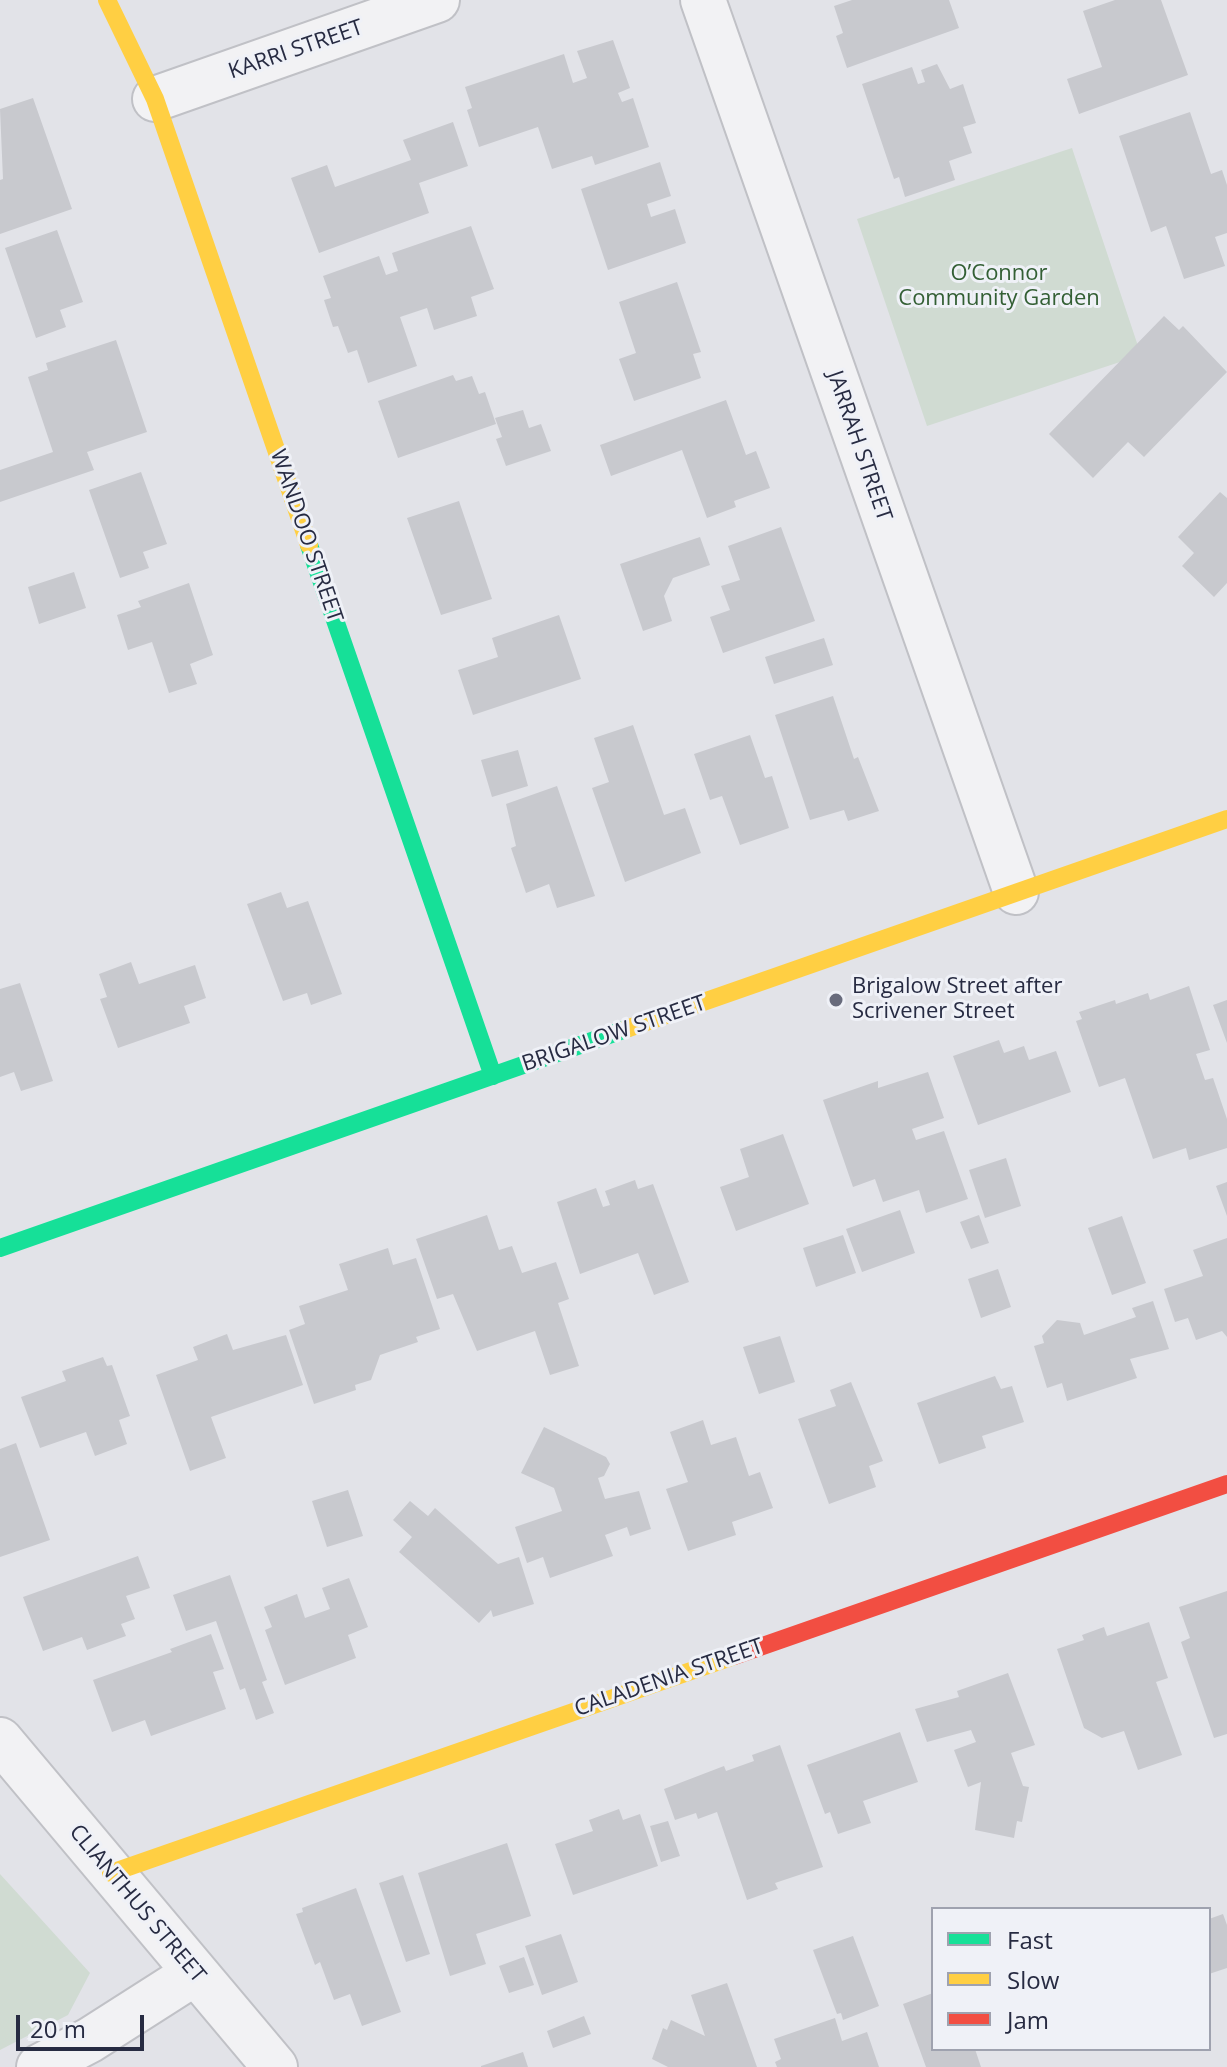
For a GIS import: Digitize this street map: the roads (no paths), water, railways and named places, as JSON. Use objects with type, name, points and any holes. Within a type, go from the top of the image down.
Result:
[{"type":"street","name":"WANDOO STREET","points":[[107,0],[155,99],[493,1076]]},
{"type":"street","name":"KARRI STREET","points":[[155,99],[437,0]]},
{"type":"street","name":"JARRAH STREET","points":[[703,0],[1016,892]]},
{"type":"street","name":"BRIGALOW STREET","points":[[0,1248],[1227,819]]},
{"type":"street","name":"CALADENIA STREET","points":[[111,1873],[1227,1484]]},
{"type":"street","name":"CLIANTHUS STREET","points":[[0,1740],[275,2067]]},
{"type":"street","points":[[39,2067],[90,2040],[195,1973]]},
{"type":"place","name":"Brigalow Street after Scrivener Street","points":[[836,1000]]},
{"type":"park label","name":"O’Connor Community Garden","points":[[999,286]]}]
